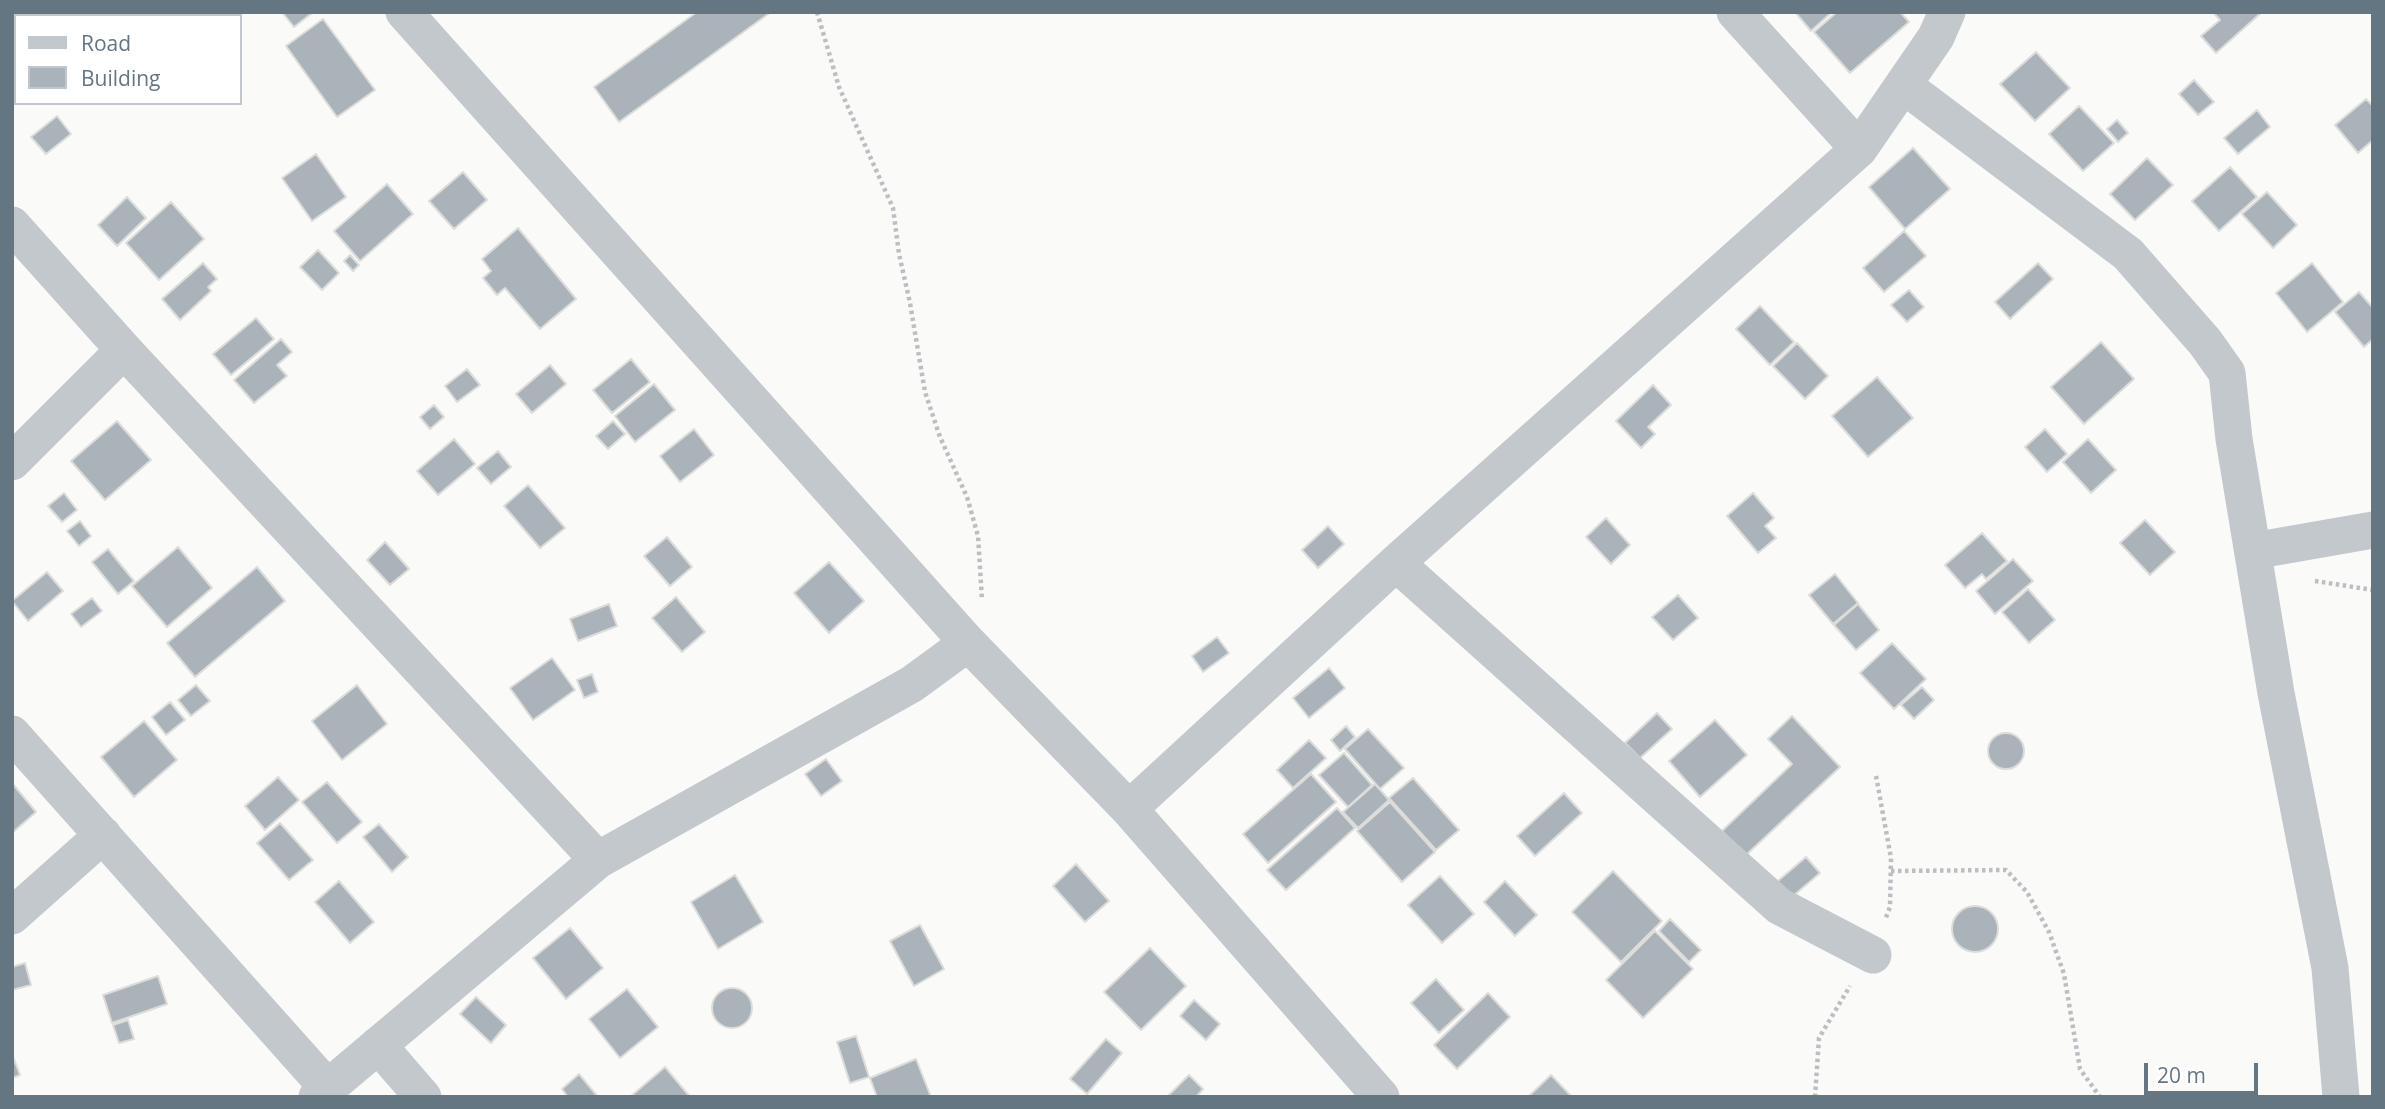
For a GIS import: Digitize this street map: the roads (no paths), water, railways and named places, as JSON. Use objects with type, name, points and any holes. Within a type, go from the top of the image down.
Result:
[{"type":"street","points":[[404,12],[968,643],[1129,809],[1381,1097]]},
{"type":"street","points":[[1735,12],[1859,149]]},
{"type":"street","points":[[1129,809],[1396,563],[1859,149],[1936,37],[1947,12]]},
{"type":"street","points":[[1903,85],[2127,254],[2204,342],[2227,373],[2234,439],[2276,693],[2330,968],[2341,1097]]},
{"type":"street","points":[[12,225],[124,350],[597,860]]},
{"type":"street","points":[[12,462],[124,350]]},
{"type":"street","points":[[2253,551],[2373,530]]},
{"type":"street","points":[[1396,563],[1779,906],[1873,955]]},
{"type":"street","points":[[12,733],[103,835],[322,1092],[597,860],[912,684],[968,643]]},
{"type":"street","points":[[12,916],[103,835]]},
{"type":"street","points":[[378,1045],[423,1097]]}]
